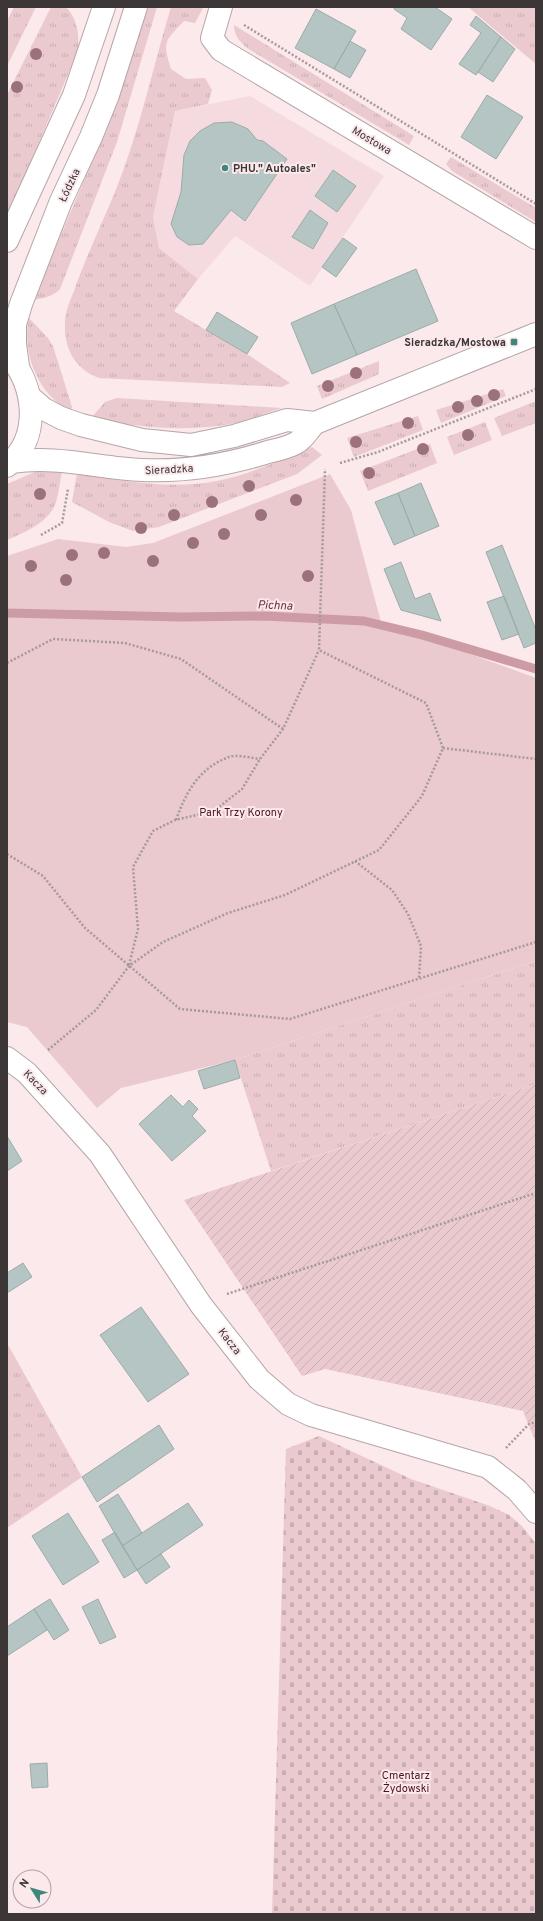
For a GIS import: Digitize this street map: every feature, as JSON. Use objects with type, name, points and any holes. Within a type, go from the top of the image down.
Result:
[{"type":"street","points":[[7,241],[74,95],[104,7]]},
{"type":"street","name":"Łódzka","points":[[30,397],[26,381],[12,360],[15,324],[21,304],[61,201],[91,137],[105,102],[136,7]]},
{"type":"street","name":"Mostowa","points":[[220,9],[212,38],[221,50],[536,238]]},
{"type":"street","name":"Sieradzka","points":[[30,397],[44,410],[81,425],[142,440],[191,445],[234,436],[286,420],[315,422],[536,334]]},
{"type":"street","points":[[9,464],[20,451],[26,438],[30,425],[30,397]]},
{"type":"street","name":"Sieradzka","points":[[9,464],[32,459],[141,470],[215,466],[246,459],[296,444],[315,422]]},
{"type":"street","name":"Kacza","points":[[7,1058],[27,1073],[100,1154],[201,1305],[259,1380],[274,1393],[288,1404],[311,1415],[488,1467],[517,1490],[536,1512]]},
{"type":"path","points":[[220,9],[536,204]]},
{"type":"path","points":[[340,463],[378,452],[536,389]]},
{"type":"path","points":[[129,966],[138,929],[133,867],[153,831],[175,820],[214,810],[242,788],[260,759],[283,729],[319,650],[325,469]]},
{"type":"path","points":[[41,535],[62,523],[68,486]]},
{"type":"path","points":[[7,663],[53,639],[125,643],[181,659],[283,729]]},
{"type":"path","points":[[48,1050],[96,1010],[129,966],[163,942],[228,913],[285,894],[379,850],[422,796],[443,748],[426,703],[319,650]]},
{"type":"path","points":[[443,748],[536,759]]},
{"type":"path","points":[[175,820],[185,795],[202,772],[230,756],[260,759]]},
{"type":"path","points":[[7,854],[42,876],[85,928],[180,1009],[290,1019],[536,942]]},
{"type":"path","points":[[355,861],[392,890],[408,914],[421,946],[419,979]]},
{"type":"path","points":[[243,1288],[536,1193]]},
{"type":"path","points":[[529,1424],[536,1422]]},
{"type":"shaded area","points":[[250,96],[384,176],[310,286],[235,236],[198,279],[159,248],[153,217],[175,111]]},
{"type":"green space","points":[[14,7],[36,7],[7,66],[7,21]]},
{"type":"green space","points":[[51,7],[66,7],[70,12],[77,28],[78,51],[7,217],[7,95]]},
{"type":"green space","points":[[147,7],[157,7],[117,142],[60,289],[44,298],[33,300],[118,101]]},
{"type":"green space","points":[[171,7],[203,8],[195,23],[184,21],[169,38],[166,47],[171,69],[186,79],[205,78],[212,90],[208,104],[175,111],[153,217],[159,248],[198,279],[174,311],[250,356],[290,383],[282,387],[99,378],[83,369],[77,363],[69,349],[65,332],[68,307],[112,200],[133,143]]},
{"type":"green space","points":[[468,7],[536,7],[536,64]]},
{"type":"green space","points":[[234,25],[414,136],[409,145],[247,48],[238,38]]},
{"type":"green space","points":[[451,157],[536,208],[536,222],[452,171],[446,164]]},
{"type":"green space","points":[[29,318],[48,338],[53,346],[72,407],[71,412],[60,405],[50,395],[35,372],[30,359],[28,345],[27,332]]},
{"type":"green space","points":[[379,361],[379,374],[322,399],[317,386]]},
{"type":"green space","points":[[503,389],[506,396],[441,423],[436,410]]},
{"type":"green space","points":[[117,398],[282,408],[241,422],[185,428],[147,427],[91,418],[105,402]]},
{"type":"green space","points":[[536,401],[536,423],[502,436],[494,418]]},
{"type":"green space","points":[[418,416],[423,430],[354,457],[347,438]]},
{"type":"green space","points":[[485,422],[492,440],[454,455],[447,437]]},
{"type":"green space","points":[[430,444],[437,463],[368,491],[360,471]]},
{"type":"green space","points":[[312,447],[322,455],[297,474],[159,527],[133,531],[109,522],[72,502],[77,473],[164,485],[199,484],[241,475]]},
{"type":"green space","points":[[52,470],[62,471],[57,498],[53,509],[48,516],[36,526],[7,540],[7,484],[35,472]]},
{"type":"green space","name":"Park Trzy Korony","points":[[330,474],[351,510],[382,626],[401,629],[536,678],[536,961],[235,1060],[121,1088],[97,1108],[27,1027],[7,1022],[7,556],[58,539],[126,547],[153,543]]},
{"type":"green space","points":[[536,961],[536,1084],[271,1171],[235,1060]]},
{"type":"green space","points":[[536,1084],[536,1443],[523,1411],[325,1369],[302,1376],[184,1200]]},
{"type":"green space","points":[[7,1343],[82,1477],[7,1528]]},
{"type":"green space","name":"Cmentarz Żydowski","points":[[319,1436],[411,1479],[490,1506],[509,1515],[522,1526],[536,1544],[536,1914],[272,1914],[286,1449]]},
{"type":"building","points":[[395,7],[435,7],[452,19],[431,50],[401,29],[407,18],[394,9]]},
{"type":"building","points":[[316,9],[356,31],[334,69],[295,48]]},
{"type":"building","points":[[476,16],[501,37],[476,75],[459,64],[481,33],[470,25]]},
{"type":"building","points":[[501,37],[515,49],[493,82],[478,72]]},
{"type":"building","points":[[350,41],[366,50],[350,78],[334,69]]},
{"type":"building","points":[[487,95],[523,117],[496,159],[461,137]]},
{"type":"building","points":[[232,122],[248,129],[257,140],[263,141],[287,159],[245,221],[231,210],[203,244],[189,245],[177,237],[171,224],[181,192],[184,155],[190,141],[200,131],[214,123]]},
{"type":"building","points":[[333,170],[356,186],[337,212],[315,196]]},
{"type":"building","points":[[310,210],[328,223],[313,249],[292,237]]},
{"type":"building","points":[[343,238],[357,248],[336,277],[322,267]]},
{"type":"building","points":[[416,269],[438,321],[357,355],[334,304]]},
{"type":"building","points":[[334,304],[357,355],[312,374],[291,323]]},
{"type":"building","points":[[217,312],[258,337],[247,354],[206,330]]},
{"type":"building","points":[[421,483],[439,526],[415,536],[398,493]]},
{"type":"building","points":[[398,493],[415,536],[394,545],[375,502]]},
{"type":"building","points":[[502,545],[536,630],[536,643],[524,648],[486,552]]},
{"type":"building","points":[[401,562],[415,599],[430,593],[441,621],[401,610],[384,569]]},
{"type":"building","points":[[504,596],[519,634],[502,640],[487,602]]},
{"type":"building","points":[[235,1060],[240,1078],[204,1089],[198,1071]]},
{"type":"building","points":[[171,1095],[183,1107],[189,1100],[198,1109],[192,1116],[206,1131],[172,1161],[139,1124]]},
{"type":"building","points":[[7,1136],[22,1161],[7,1171]]},
{"type":"building","points":[[23,1263],[32,1277],[7,1293],[7,1273]]},
{"type":"building","points":[[141,1307],[189,1374],[148,1402],[100,1335]]},
{"type":"building","points":[[159,1425],[174,1449],[97,1502],[82,1477]]},
{"type":"building","points":[[118,1494],[142,1533],[122,1546],[99,1506]]},
{"type":"building","points":[[188,1503],[203,1525],[137,1570],[122,1546]]},
{"type":"building","points":[[68,1513],[99,1562],[63,1585],[32,1536]]},
{"type":"building","points":[[115,1532],[137,1570],[124,1578],[102,1540]]},
{"type":"building","points":[[161,1554],[170,1567],[146,1584],[137,1570]]},
{"type":"building","points":[[50,1599],[69,1630],[54,1640],[34,1609]]},
{"type":"building","points":[[98,1599],[116,1637],[100,1644],[82,1607]]},
{"type":"building","points":[[34,1609],[47,1630],[7,1656],[7,1627]]},
{"type":"building","points":[[47,1763],[48,1787],[32,1788],[30,1764]]},
{"type":"waterway","name":"Pichna","points":[[7,613],[181,617],[265,616],[364,621],[422,635],[536,669]]},
{"type":"place","name":"PHU.\" Autoales\"","points":[[225,168]]},
{"type":"place","name":"Sieradzka/Mostowa","points":[[514,342]]}]
